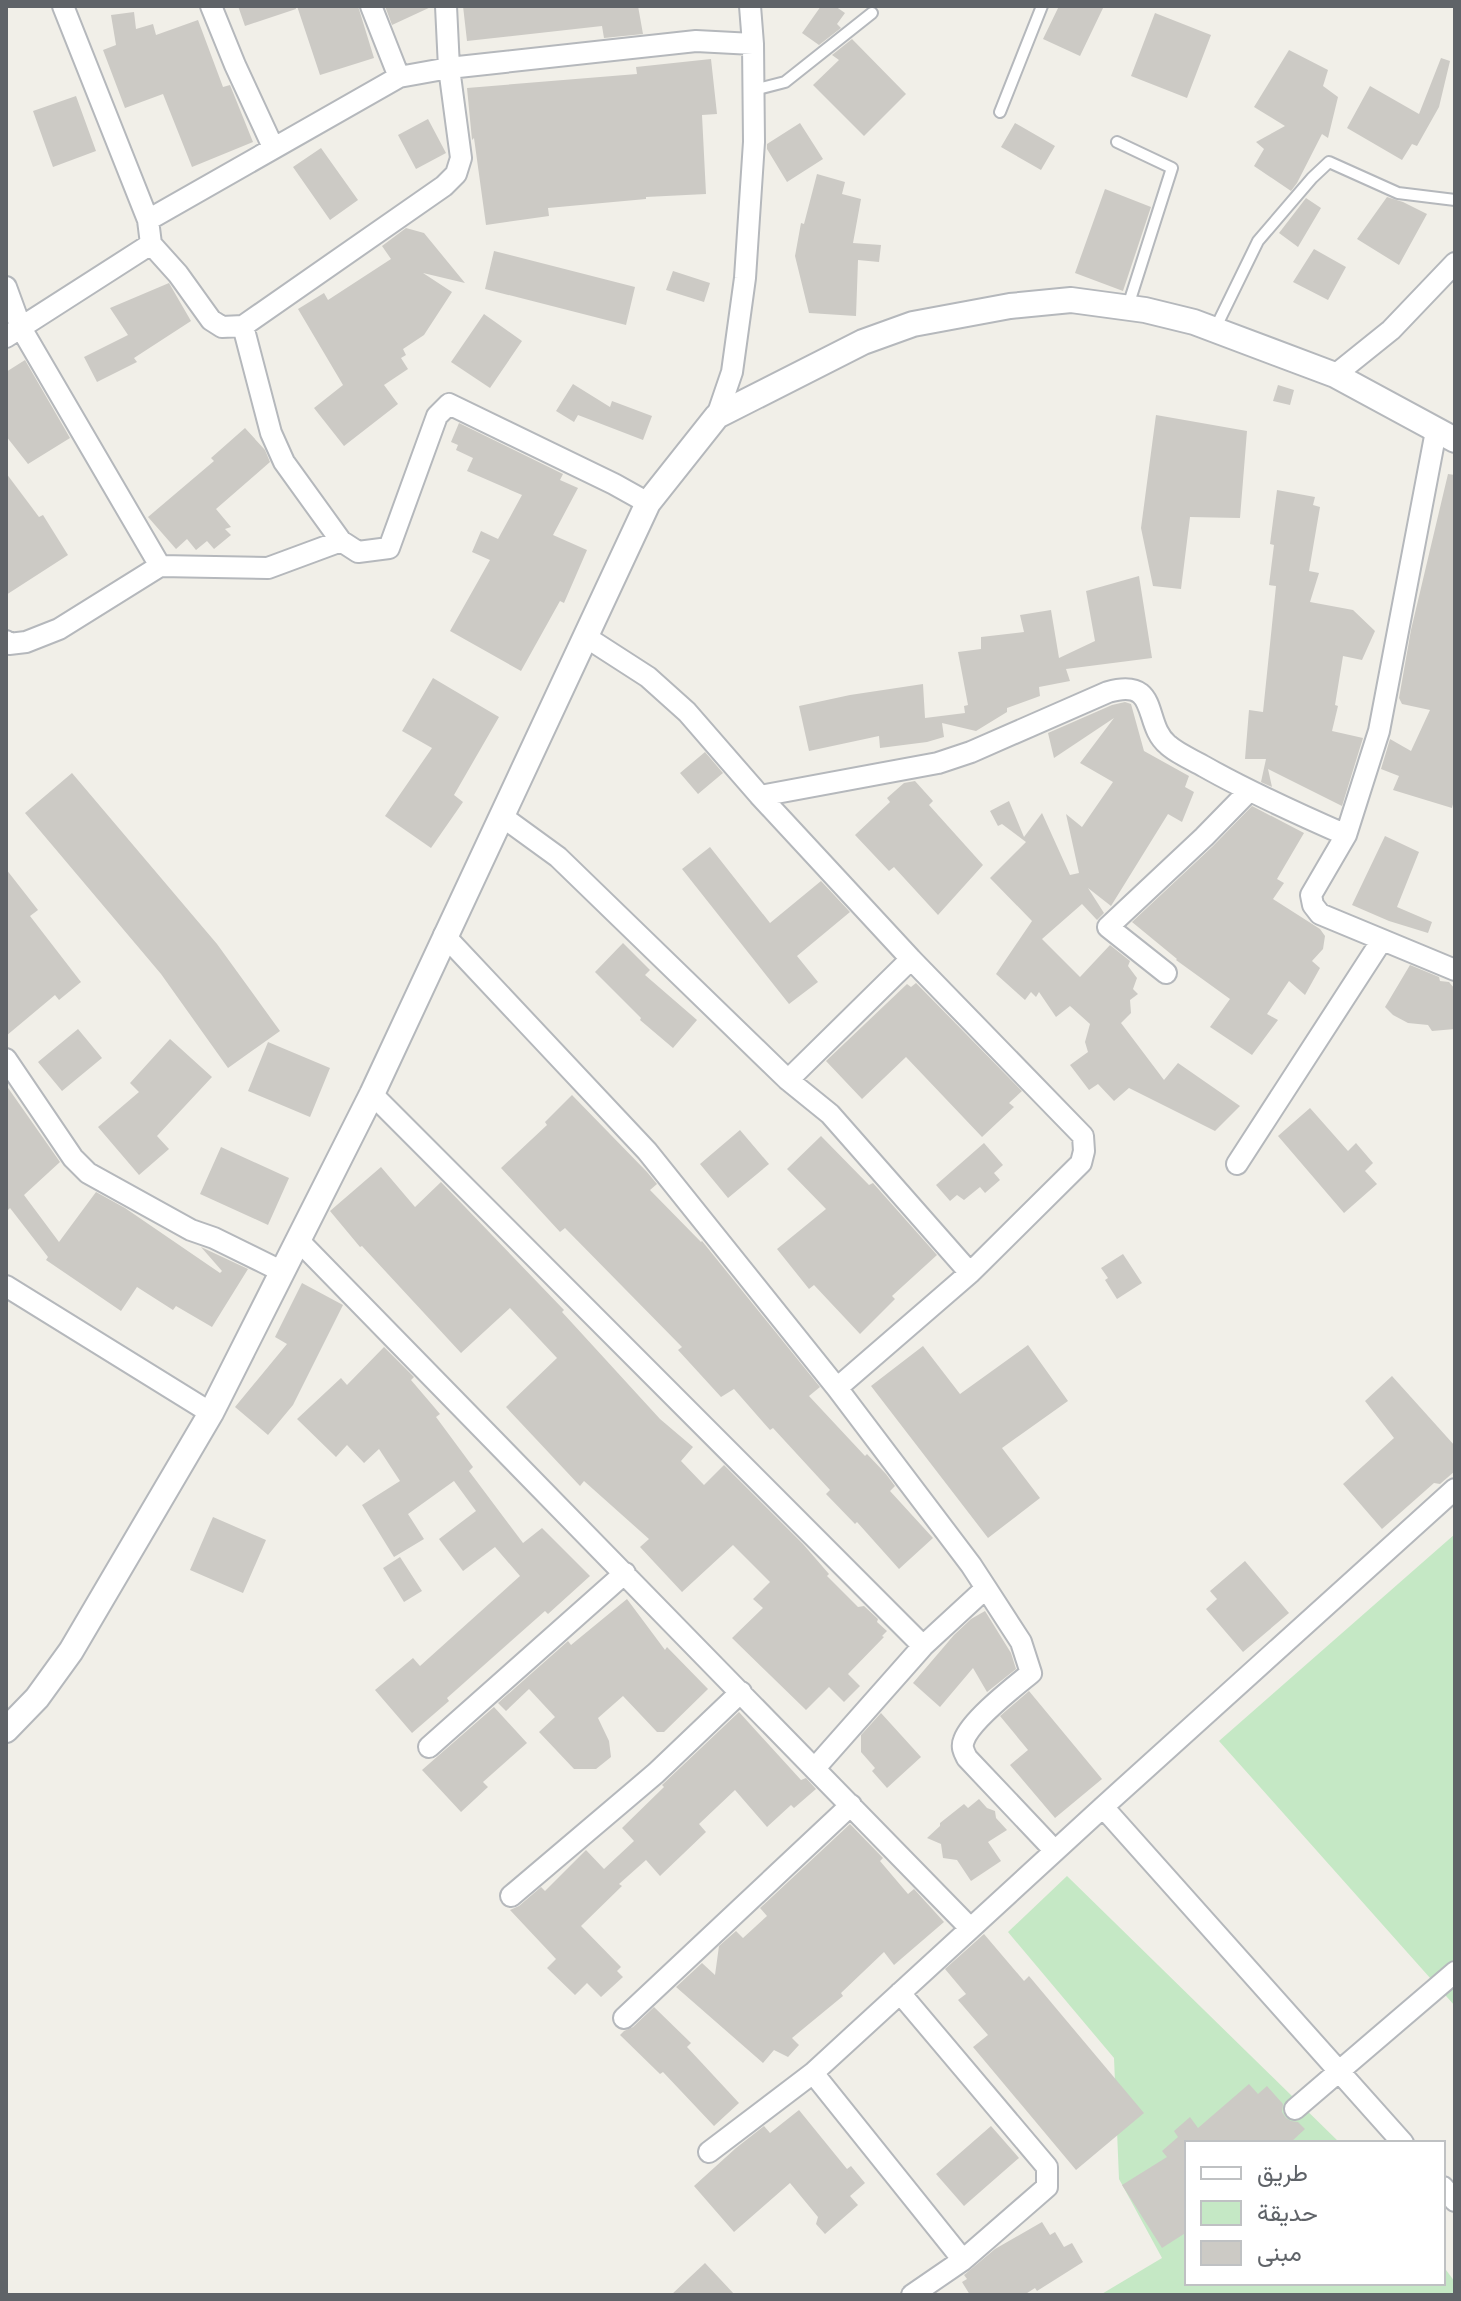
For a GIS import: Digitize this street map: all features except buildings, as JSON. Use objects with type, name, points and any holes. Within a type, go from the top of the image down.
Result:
[{"type":"street","points":[[63,6],[148,220],[151,244],[178,274],[211,320],[222,327],[243,326],[444,186],[456,174],[461,158],[449,68],[446,6]]},
{"type":"street","points":[[211,6],[273,147]]},
{"type":"street","points":[[371,6],[399,77]]},
{"type":"street","points":[[6,1730],[37,1698],[71,1651],[211,1413],[372,1094],[648,503],[717,416],[732,372],[745,278],[754,142],[750,6]]},
{"type":"street","points":[[148,220],[399,77],[449,68],[696,41],[753,44]]},
{"type":"street","points":[[14,333],[151,244]]},
{"type":"street","points":[[1335,375],[1391,330],[1455,263]]},
{"type":"street","points":[[6,287],[14,333],[160,566]]},
{"type":"street","points":[[717,416],[863,342],[913,324],[1010,306],[1071,300],[1127,307],[1194,322],[1335,375],[1445,436],[1383,714],[1346,835],[1311,895],[1313,905],[1320,914],[1455,970]]},
{"type":"street","points":[[243,326],[271,433],[284,462],[341,541],[358,552],[389,548],[437,416],[449,404],[648,503]]},
{"type":"street","points":[[6,641],[9,644],[26,642],[59,629],[160,566],[268,568],[341,541]]},
{"type":"street","points":[[586,637],[648,677],[687,712],[911,959],[1083,1136],[1081,1163],[970,1273],[837,1388]]},
{"type":"street","points":[[760,796],[938,763],[1120,689],[1133,689],[1143,695],[1157,730],[1168,746],[1248,792],[1346,835]]},
{"type":"street","points":[[1166,973],[1108,927],[1248,792]]},
{"type":"street","points":[[503,817],[558,857],[788,1080],[830,1114],[970,1273]]},
{"type":"street","points":[[444,935],[647,1151],[837,1388],[971,1565],[1021,1642],[1031,1673],[994,1703],[965,1736],[963,1751],[1055,1851]]},
{"type":"street","points":[[1237,1164],[1382,940]]},
{"type":"street","points":[[788,1080],[911,959]]},
{"type":"street","points":[[6,1059],[73,1158],[88,1173],[191,1230],[283,1272]]},
{"type":"street","points":[[372,1094],[923,1646]]},
{"type":"street","points":[[299,1241],[970,1928]]},
{"type":"street","points":[[6,1286],[211,1413]]},
{"type":"street","points":[[709,2152],[813,2073],[1455,1489]]},
{"type":"street","points":[[429,1747],[625,1573]]},
{"type":"street","points":[[815,1768],[923,1646],[986,1588]]},
{"type":"street","points":[[511,1896],[656,1773],[741,1692]]},
{"type":"street","points":[[624,2018],[851,1805]]},
{"type":"street","points":[[1103,1807],[1401,2141]]},
{"type":"street","points":[[1295,2109],[1455,1972]]},
{"type":"street","points":[[900,1993],[1047,2167],[1047,2187],[963,2260],[912,2295]]},
{"type":"street","points":[[813,2073],[963,2260]]},
{"type":"lane","points":[[1000,112],[1042,6]]},
{"type":"lane","points":[[754,90],[785,82],[872,13]]},
{"type":"lane","points":[[1117,142],[1172,168],[1127,307]]},
{"type":"lane","points":[[1214,330],[1258,241],[1329,162],[1398,193],[1455,200]]},
{"type":"green space","points":[[1455,1534],[1455,2006],[1219,1741]]},
{"type":"green space","points":[[1067,1876],[1338,2141],[1185,2141],[1185,2285],[1445,2285],[1445,2269],[1455,2282],[1455,2295],[1100,2295],[1162,2258],[1119,2179],[1114,2058],[1008,1932]]}]
